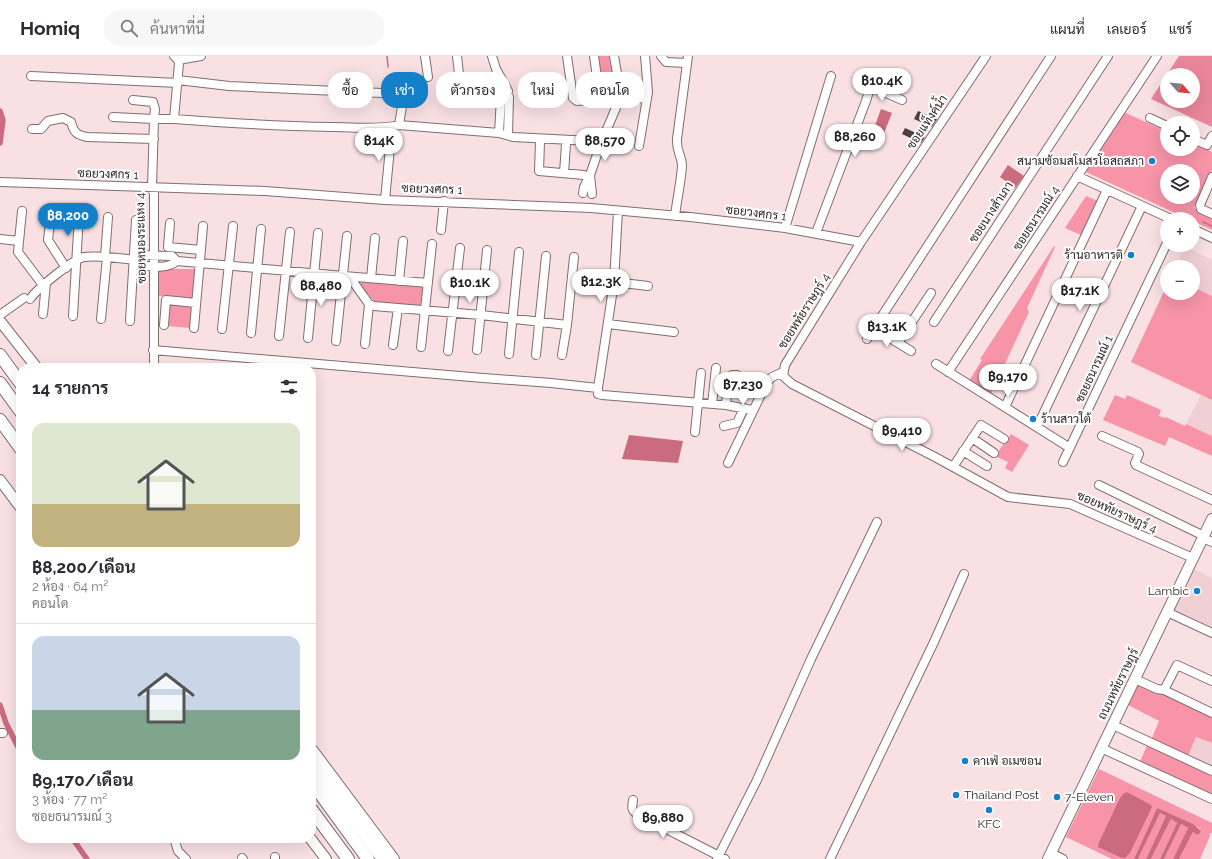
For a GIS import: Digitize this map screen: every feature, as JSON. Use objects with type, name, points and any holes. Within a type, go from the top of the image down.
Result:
[{"type":"highway","points":[[0,355],[16,377]]},
{"type":"highway","points":[[0,383],[16,405]]},
{"type":"highway","points":[[0,420],[16,442]]},
{"type":"highway","points":[[316,777],[384,859]]},
{"type":"highway","points":[[316,778],[341,821],[368,859]]},
{"type":"highway","points":[[316,816],[348,859]]},
{"type":"main road","points":[[0,321],[33,363]]},
{"type":"main road","points":[[0,480],[16,501]]},
{"type":"main road","name":"ถนนหทัยราษฎร์","points":[[1050,856],[1193,558],[1206,539],[1212,519]]},
{"type":"main road","points":[[316,755],[394,859]]},
{"type":"main road","points":[[314,843],[326,859]]},
{"type":"street","points":[[174,119],[178,82],[175,57],[200,56]]},
{"type":"street","points":[[425,56],[427,72]]},
{"type":"street","points":[[456,56],[459,72]]},
{"type":"street","points":[[492,56],[497,72]]},
{"type":"street","points":[[567,56],[573,98],[576,100]]},
{"type":"street","points":[[594,56],[596,72]]},
{"type":"street","points":[[614,56],[617,72]]},
{"type":"street","points":[[640,146],[647,99],[648,81],[645,56]]},
{"type":"street","points":[[661,56],[666,62],[687,59],[676,147],[682,166],[675,216]]},
{"type":"street","name":"ซอยแท็งค์น้ำ","points":[[861,242],[986,56]]},
{"type":"street","points":[[867,339],[1051,56]]},
{"type":"street","name":"ซอยนางสำเภา","points":[[934,322],[1108,56]]},
{"type":"street","name":"ซอยธนารมณ์ 4","points":[[948,372],[1157,56]]},
{"type":"street","points":[[816,233],[874,75]]},
{"type":"street","points":[[31,76],[404,94],[396,126],[385,200]]},
{"type":"street","points":[[784,228],[831,76]]},
{"type":"street","points":[[870,86],[902,100]]},
{"type":"street","name":"ซอยหนองระแหง 4","points":[[134,100],[154,102],[155,109],[152,188],[154,194],[154,363]]},
{"type":"street","points":[[499,133],[503,108]]},
{"type":"street","points":[[506,108],[508,135]]},
{"type":"street","points":[[582,208],[584,186],[616,108]]},
{"type":"street","points":[[114,117],[174,119],[219,123],[356,128],[396,126],[499,133],[513,137],[592,141]]},
{"type":"street","points":[[32,129],[41,128],[48,121],[63,118],[70,122],[73,132],[79,136],[154,139]]},
{"type":"street","points":[[1150,118],[1160,123]]},
{"type":"street","points":[[1200,142],[1210,147],[1212,136]]},
{"type":"street","points":[[540,142],[539,171],[589,176]]},
{"type":"street","points":[[564,173],[566,144]]},
{"type":"street","points":[[589,176],[592,197],[591,208]]},
{"type":"street","points":[[1078,176],[1160,214]]},
{"type":"street","points":[[1212,177],[1200,205],[1201,208],[1212,214]]},
{"type":"street","name":"ซอยวงศกร 1","points":[[4,183],[265,191],[385,200],[444,201],[591,208],[784,228],[861,242]]},
{"type":"street","points":[[1005,407],[1107,190]]},
{"type":"street","points":[[441,230],[444,201]]},
{"type":"street","points":[[1037,427],[1142,206]]},
{"type":"street","points":[[22,211],[18,252],[44,284],[43,314]]},
{"type":"street","points":[[618,211],[614,282],[598,394],[726,405],[748,409]]},
{"type":"street","points":[[51,213],[48,240],[66,268]]},
{"type":"street","points":[[73,316],[79,215]]},
{"type":"street","points":[[101,319],[108,217]]},
{"type":"street","points":[[130,321],[136,220]]},
{"type":"street","points":[[170,223],[168,247],[201,250]]},
{"type":"street","points":[[194,328],[203,226]]},
{"type":"street","points":[[222,330],[233,226]]},
{"type":"street","points":[[251,333],[261,229]]},
{"type":"street","points":[[279,336],[290,232]]},
{"type":"street","points":[[1200,232],[1212,238]]},
{"type":"street","points":[[308,338],[318,233]]},
{"type":"street","points":[[336,341],[347,236]]},
{"type":"street","points":[[371,278],[375,238]]},
{"type":"street","points":[[0,239],[19,241]]},
{"type":"street","points":[[399,281],[403,241]]},
{"type":"street","name":"ซอยหทัยราษฎร์ 4","points":[[861,242],[785,365],[783,372],[784,376],[792,384],[1008,497],[1070,504],[1193,558]]},
{"type":"street","points":[[421,347],[432,244]]},
{"type":"street","points":[[448,351],[460,248]]},
{"type":"street","points":[[477,350],[487,250]]},
{"type":"street","points":[[509,354],[519,252]]},
{"type":"street","name":"ซอยธนารมณ์ 1","points":[[1063,462],[1163,252]]},
{"type":"street","points":[[134,260],[139,255],[172,256],[176,261],[428,283]]},
{"type":"street","points":[[536,355],[546,256]]},
{"type":"street","points":[[0,315],[27,298],[44,284],[83,257],[106,257],[134,260],[138,264],[153,266],[171,266],[176,261]]},
{"type":"street","points":[[562,354],[567,325],[574,257]]},
{"type":"street","points":[[344,276],[354,283],[369,304],[374,306],[481,315],[512,320],[567,325]]},
{"type":"street","points":[[614,282],[648,286]]},
{"type":"street","points":[[898,343],[931,293]]},
{"type":"street","points":[[164,325],[166,300],[196,303]]},
{"type":"street","points":[[365,344],[369,304]]},
{"type":"street","points":[[393,345],[398,308]]},
{"type":"street","points":[[608,324],[674,332]]},
{"type":"street","points":[[874,328],[911,350]]},
{"type":"street","points":[[153,350],[302,363]]},
{"type":"street","points":[[316,364],[598,388]]},
{"type":"street","points":[[936,364],[1070,448]]},
{"type":"street","points":[[712,404],[716,368]]},
{"type":"street","points":[[724,426],[737,424],[767,382],[772,377],[783,372]]},
{"type":"street","points":[[694,432],[701,373]]},
{"type":"street","points":[[726,405],[728,383],[732,375],[737,375]]},
{"type":"street","points":[[728,463],[748,409]]},
{"type":"street","points":[[953,467],[981,425],[1004,439]]},
{"type":"street","points":[[1102,436],[1138,452],[1139,454],[1135,463],[1136,465],[1212,500]]},
{"type":"street","points":[[972,438],[994,453]]},
{"type":"street","points":[[963,451],[987,466]]},
{"type":"street","points":[[1099,485],[1206,539]]},
{"type":"street","points":[[633,800],[632,808],[637,814],[720,858],[877,522]]},
{"type":"street","points":[[830,859],[934,642],[964,574]]},
{"type":"street","points":[[1167,612],[1212,633]]},
{"type":"street","points":[[1163,690],[1176,665],[1212,681]]},
{"type":"street","points":[[1136,677],[1150,681],[1163,690],[1212,713]]},
{"type":"street","points":[[1113,725],[1212,771]]},
{"type":"street","points":[[1101,748],[1212,798]]},
{"type":"street","points":[[176,843],[178,851],[186,859]]},
{"type":"street","points":[[1050,856],[1062,859]]},
{"type":"shaded area","points":[[597,56],[609,56],[612,72],[599,72]]},
{"type":"shaded area","points":[[1179,56],[1212,56],[1212,127],[1200,121],[1200,116],[1188,116],[1171,108],[1200,108],[1200,68],[1171,68]]},
{"type":"shaded area","points":[[1160,85],[1160,103],[1151,99]]},
{"type":"shaded area","points":[[881,109],[892,113],[884,133],[873,131]]},
{"type":"shaded area","name":"สนามซ้อมสโมสรโอสถสภา","points":[[1124,112],[1160,129],[1160,156],[1200,156],[1200,147],[1212,152],[1212,170],[1200,195],[1200,164],[1160,164],[1160,204],[1196,204],[1194,208],[1212,216],[1212,230],[1200,224],[1200,212],[1173,212],[1086,172]]},
{"type":"shaded area","points":[[1008,165],[1024,176],[1015,188],[1000,177]]},
{"type":"shaded area","points":[[1086,196],[1098,201],[1081,235],[1065,228]]},
{"type":"shaded area","points":[[1054,246],[1055,247],[1027,308],[1029,312],[991,394],[969,381],[982,360],[980,359]]},
{"type":"shaded area","points":[[1182,252],[1195,252],[1212,260],[1212,296],[1200,290],[1200,260],[1178,260]]},
{"type":"shaded area","points":[[159,269],[195,269],[192,298],[159,296]]},
{"type":"shaded area","points":[[362,280],[425,286],[423,306],[375,302],[360,285]]},
{"type":"shaded area","points":[[1200,290],[1212,296],[1212,400],[1131,362],[1160,300],[1200,300]]},
{"type":"shaded area","points":[[170,304],[193,306],[191,328],[168,326]]},
{"type":"shaded area","points":[[1115,395],[1125,399],[1127,395],[1161,410],[1159,416],[1166,417],[1185,426],[1186,424],[1212,436],[1212,456],[1169,437],[1165,446],[1103,420]]},
{"type":"shaded area","points":[[1201,395],[1212,400],[1212,436],[1186,424]]},
{"type":"shaded area","points":[[1011,434],[1029,445],[1012,472],[1005,468],[1008,462],[995,456]]},
{"type":"shaded area","points":[[629,435],[683,441],[678,463],[622,459]]},
{"type":"shaded area","points":[[1194,569],[1212,578],[1212,634],[1173,613]]},
{"type":"shaded area","points":[[1139,683],[1212,717],[1212,743],[1196,737],[1187,758],[1151,740],[1159,721],[1128,705]]},
{"type":"shaded area","points":[[1196,737],[1212,743],[1212,769],[1187,758]]},
{"type":"shaded area","points":[[1148,743],[1212,774],[1212,795],[1140,762]]},
{"type":"shaded area","points":[[1099,769],[1212,823],[1212,833],[1210,833],[1200,859],[1179,859],[1193,832],[1201,829],[1157,808],[1134,859],[1112,859],[1066,837]],"holes":[[[1123,794],[1151,805],[1127,856],[1099,842]]]},
{"type":"shaded area","points":[[1127,792],[1151,805],[1152,807],[1130,853],[1125,858],[1122,858],[1098,847],[1120,798]]},
{"type":"shaded area","points":[[1157,808],[1193,824],[1201,831],[1198,835],[1193,832],[1179,859],[1173,859],[1188,828],[1181,824],[1164,859],[1160,859],[1177,823],[1171,819],[1151,859],[1146,859],[1166,816],[1160,813],[1138,859],[1134,859]]},
{"type":"shaded area","points":[[1160,813],[1166,816],[1146,859],[1138,859]]},
{"type":"shaded area","points":[[1171,819],[1177,823],[1160,859],[1151,859]]},
{"type":"shaded area","points":[[1181,824],[1188,828],[1173,859],[1164,859]]},
{"type":"building","points":[[918,111],[937,119],[932,127],[914,119]]},
{"type":"building","points":[[905,128],[925,137],[921,143],[902,134]]},
{"type":"waterway","points":[[387,56],[388,67]]},
{"type":"waterway","points":[[0,111],[3,120],[0,143]]},
{"type":"waterway","points":[[1203,222],[1212,226]]},
{"type":"waterway","points":[[0,705],[6,723],[16,743]]},
{"type":"waterway","points":[[76,843],[87,859]]},
{"type":"place","name":"สนามซ้อมสโมสรโอสถสภา","points":[[1152,161]]},
{"type":"place","name":"ร้านอาหารติ","points":[[1131,255]]},
{"type":"place","name":"ร้านสาวใต้","points":[[1033,419]]},
{"type":"place","name":"Lambic","points":[[1197,591]]},
{"type":"place","name":"คาเฟ่ อเมซอน","points":[[965,761]]},
{"type":"place","name":"Thailand Post","points":[[956,795]]},
{"type":"place","name":"7-Eleven","points":[[1057,797]]},
{"type":"place","name":"KFC","points":[[989,810]]}]
